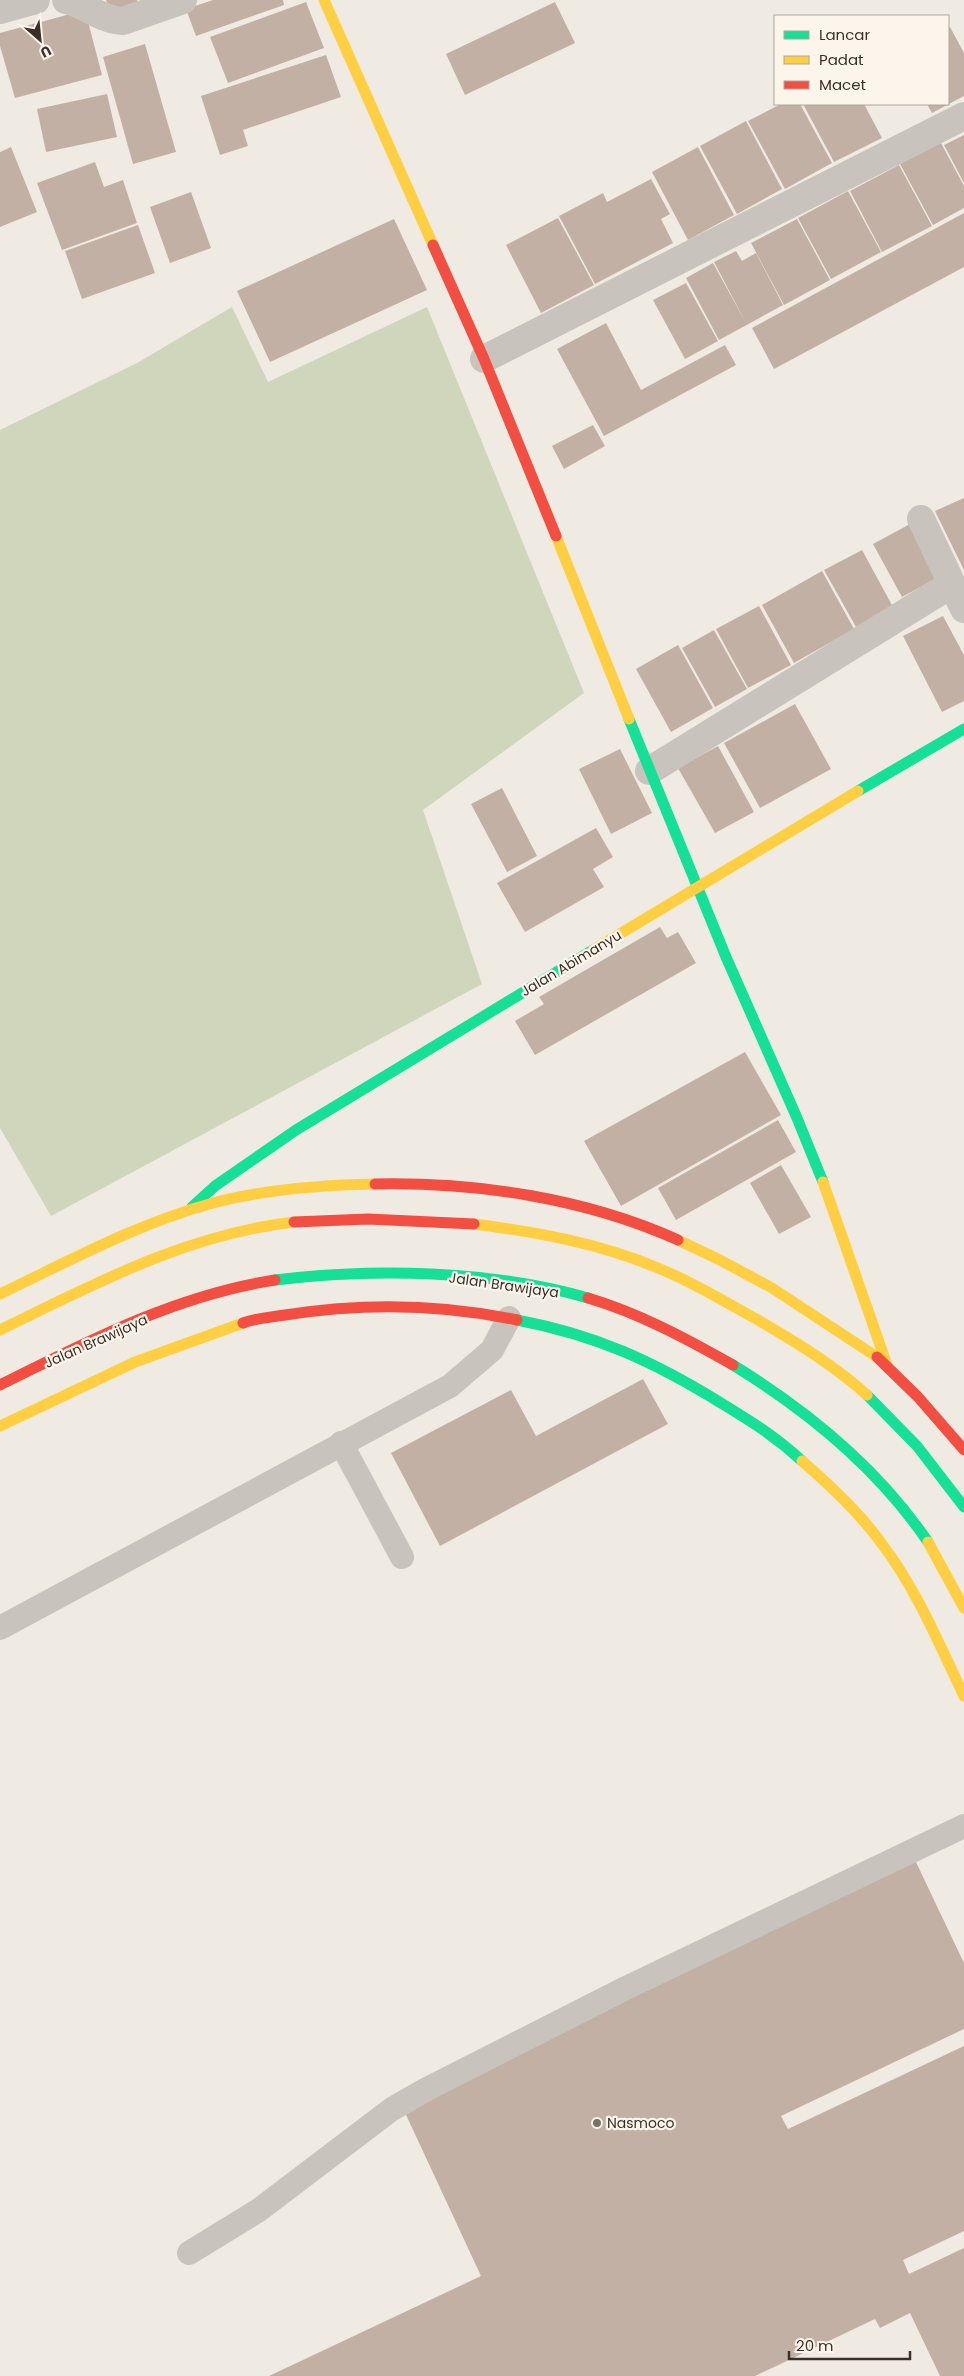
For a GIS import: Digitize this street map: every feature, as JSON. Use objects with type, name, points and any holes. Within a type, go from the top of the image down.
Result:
[{"type":"main road","points":[[324,0],[484,359],[649,770],[699,886],[726,957],[798,1118],[836,1216],[887,1365]]},
{"type":"main road","name":"Jalan Abimanyu","points":[[187,1212],[215,1186],[265,1150],[699,886],[964,729]]},
{"type":"main road","points":[[0,1294],[127,1235],[187,1212],[242,1196],[354,1184],[422,1184],[488,1188],[550,1199],[604,1212],[654,1229],[744,1270],[791,1298],[887,1365],[936,1416],[964,1450]]},
{"type":"main road","points":[[0,1330],[115,1274],[175,1249],[237,1231],[302,1221],[364,1217],[445,1221],[522,1230],[588,1245],[648,1264],[699,1287],[824,1361],[908,1435],[964,1507]]},
{"type":"main road","name":"Jalan Brawijaya","points":[[0,1385],[90,1341],[162,1311],[226,1290],[287,1279],[364,1273],[468,1277],[539,1287],[596,1301],[650,1322],[724,1360],[765,1385],[815,1421],[858,1458],[897,1501],[923,1535],[964,1608]]},
{"type":"main road","points":[[0,1426],[135,1362],[248,1321],[328,1308],[373,1307],[435,1309],[509,1318],[559,1328],[624,1350],[679,1377],[775,1436],[834,1489],[882,1543],[917,1597],[964,1696]]},
{"type":"street","points":[[0,10],[36,0]]},
{"type":"street","points":[[66,0],[77,2],[116,21],[123,21],[183,0]]},
{"type":"street","points":[[484,359],[964,116]]},
{"type":"street","points":[[921,519],[964,609]]},
{"type":"street","points":[[649,770],[952,584]]},
{"type":"lane","points":[[0,1628],[450,1386],[492,1350],[509,1318]]},
{"type":"lane","points":[[341,1443],[402,1556]]},
{"type":"lane","points":[[189,2253],[259,2210],[392,2109],[427,2089],[635,1984],[964,1826]]},
{"type":"green space","points":[[232,307],[268,382],[427,307],[584,693],[423,810],[482,984],[51,1216],[0,1128],[0,430],[137,363]]},
{"type":"building","points":[[106,0],[137,0],[138,4],[112,15]]},
{"type":"building","points":[[213,0],[283,0],[284,5],[196,36],[186,9]]},
{"type":"building","points":[[306,2],[324,48],[228,83],[210,37]]},
{"type":"building","points":[[555,2],[575,43],[465,95],[446,54]]},
{"type":"building","points":[[85,10],[102,75],[15,98],[0,46],[0,33]]},
{"type":"building","points":[[949,28],[964,53],[964,96],[949,104]]},
{"type":"building","points":[[145,44],[176,152],[133,164],[103,57]]},
{"type":"building","points":[[326,55],[341,97],[243,130],[248,146],[220,155],[201,96]]},
{"type":"building","points":[[107,94],[117,137],[46,152],[37,109]]},
{"type":"building","points":[[779,105],[801,105],[832,163],[785,189],[748,121]]},
{"type":"building","points":[[804,105],[865,105],[882,138],[834,162]]},
{"type":"building","points":[[928,105],[947,105],[932,113]]},
{"type":"building","points":[[746,121],[782,189],[737,214],[700,146]]},
{"type":"building","points":[[964,135],[964,183],[944,145]]},
{"type":"building","points":[[941,143],[964,186],[964,208],[933,225],[900,164]]},
{"type":"building","points":[[11,147],[37,212],[0,227],[0,152]]},
{"type":"building","points":[[698,147],[734,215],[688,240],[652,172]]},
{"type":"building","points":[[95,162],[104,187],[123,180],[137,223],[62,250],[37,183]]},
{"type":"building","points":[[899,165],[932,226],[882,252],[850,191]]},
{"type":"building","points":[[651,179],[670,214],[661,219],[673,243],[595,284],[559,216],[603,193],[607,202]]},
{"type":"building","points":[[848,191],[881,252],[831,279],[798,218]]},
{"type":"building","points":[[191,192],[211,248],[170,263],[150,207]]},
{"type":"building","points":[[964,213],[964,267],[774,369],[752,328]]},
{"type":"building","points":[[558,218],[594,285],[541,313],[506,245]]},
{"type":"building","points":[[394,219],[427,290],[270,362],[237,291]]},
{"type":"building","points":[[797,219],[830,280],[784,305],[751,243]]},
{"type":"building","points":[[138,225],[155,273],[82,299],[65,251]]},
{"type":"building","points":[[736,251],[742,261],[756,253],[783,305],[719,340],[686,278],[713,263],[746,323],[714,262]]},
{"type":"building","points":[[686,283],[718,341],[685,359],[653,300]]},
{"type":"building","points":[[606,323],[641,390],[725,345],[736,365],[604,436],[557,349]]},
{"type":"building","points":[[593,425],[605,446],[564,469],[552,446]]},
{"type":"building","points":[[964,498],[964,570],[935,511]]},
{"type":"building","points":[[910,524],[939,577],[902,597],[873,544]]},
{"type":"building","points":[[862,550],[893,607],[856,627],[824,570]]},
{"type":"building","points":[[822,571],[854,629],[794,663],[762,605]]},
{"type":"building","points":[[759,606],[791,665],[748,688],[716,629]]},
{"type":"building","points":[[943,616],[964,655],[964,701],[942,712],[903,636]]},
{"type":"building","points":[[714,630],[747,689],[715,707],[682,648]]},
{"type":"building","points":[[678,645],[713,708],[671,732],[636,669]]},
{"type":"building","points":[[795,704],[831,769],[760,808],[724,743]]},
{"type":"building","points":[[718,746],[754,812],[715,833],[678,768]]},
{"type":"building","points":[[620,749],[652,813],[611,834],[579,769]]},
{"type":"building","points":[[502,788],[537,856],[507,872],[471,804]]},
{"type":"building","points":[[596,828],[613,857],[593,869],[604,887],[525,932],[497,883]]},
{"type":"building","points":[[660,927],[667,938],[678,932],[696,963],[535,1055],[515,1021],[544,1004],[539,997]]},
{"type":"building","points":[[745,1052],[781,1115],[621,1206],[584,1141]]},
{"type":"building","points":[[778,1120],[796,1152],[676,1220],[658,1188]]},
{"type":"building","points":[[781,1165],[811,1217],[779,1234],[750,1183]]},
{"type":"building","points":[[643,1379],[668,1424],[440,1546],[391,1453],[511,1390],[536,1436]]},
{"type":"building","name":"Nasmoco","points":[[915,1860],[964,1963],[964,2029],[781,2116],[788,2129],[964,2046],[964,2231],[903,2260],[909,2274],[964,2248],[964,2376],[940,2376],[910,2313],[880,2328],[875,2319],[755,2376],[269,2376],[481,2276],[401,2104]]},
{"type":"traffic: fast","points":[[629,719],[726,957],[823,1182]]},
{"type":"traffic: fast","points":[[858,791],[964,729]]},
{"type":"traffic: fast","points":[[192,1207],[215,1186],[296,1130],[593,950]]},
{"type":"traffic: fast","points":[[275,1280],[351,1274],[432,1274],[513,1282],[588,1298]]},
{"type":"traffic: fast","points":[[517,1320],[573,1333],[623,1351],[672,1374],[773,1437],[802,1461]]},
{"type":"traffic: fast","points":[[733,1365],[788,1402],[840,1443],[887,1490],[928,1542]]},
{"type":"traffic: fast","points":[[867,1395],[917,1446],[964,1507]]},
{"type":"traffic: slow","points":[[324,0],[433,245]]},
{"type":"traffic: slow","points":[[556,536],[629,719]]},
{"type":"traffic: slow","points":[[593,950],[858,791]]},
{"type":"traffic: slow","points":[[823,1182],[887,1365]]},
{"type":"traffic: slow","points":[[0,1294],[131,1232],[185,1211],[253,1194],[334,1185],[375,1184]]},
{"type":"traffic: slow","points":[[0,1330],[106,1279],[179,1249],[255,1228],[294,1222]]},
{"type":"traffic: slow","points":[[474,1224],[544,1235],[590,1245],[636,1259],[671,1274],[709,1292],[787,1337],[828,1364],[867,1395]]},
{"type":"traffic: slow","points":[[678,1240],[772,1288],[877,1357]]},
{"type":"traffic: slow","points":[[0,1426],[135,1362],[243,1323]]},
{"type":"traffic: slow","points":[[802,1461],[855,1511],[895,1562],[927,1618],[964,1696]]},
{"type":"traffic: slow","points":[[928,1542],[964,1608]]},
{"type":"traffic: jam","points":[[433,245],[484,359],[556,536]]},
{"type":"traffic: jam","points":[[375,1184],[452,1186],[491,1190],[568,1203],[642,1225],[678,1240]]},
{"type":"traffic: jam","points":[[294,1222],[368,1219],[474,1224]]},
{"type":"traffic: jam","points":[[0,1385],[100,1336],[168,1308],[239,1287],[275,1280]]},
{"type":"traffic: jam","points":[[588,1298],[644,1319],[733,1365]]},
{"type":"traffic: jam","points":[[243,1323],[314,1311],[372,1307],[430,1308],[517,1320]]},
{"type":"traffic: jam","points":[[877,1357],[918,1397],[964,1450]]},
{"type":"place","name":"Nasmoco","points":[[597,2123]]}]
